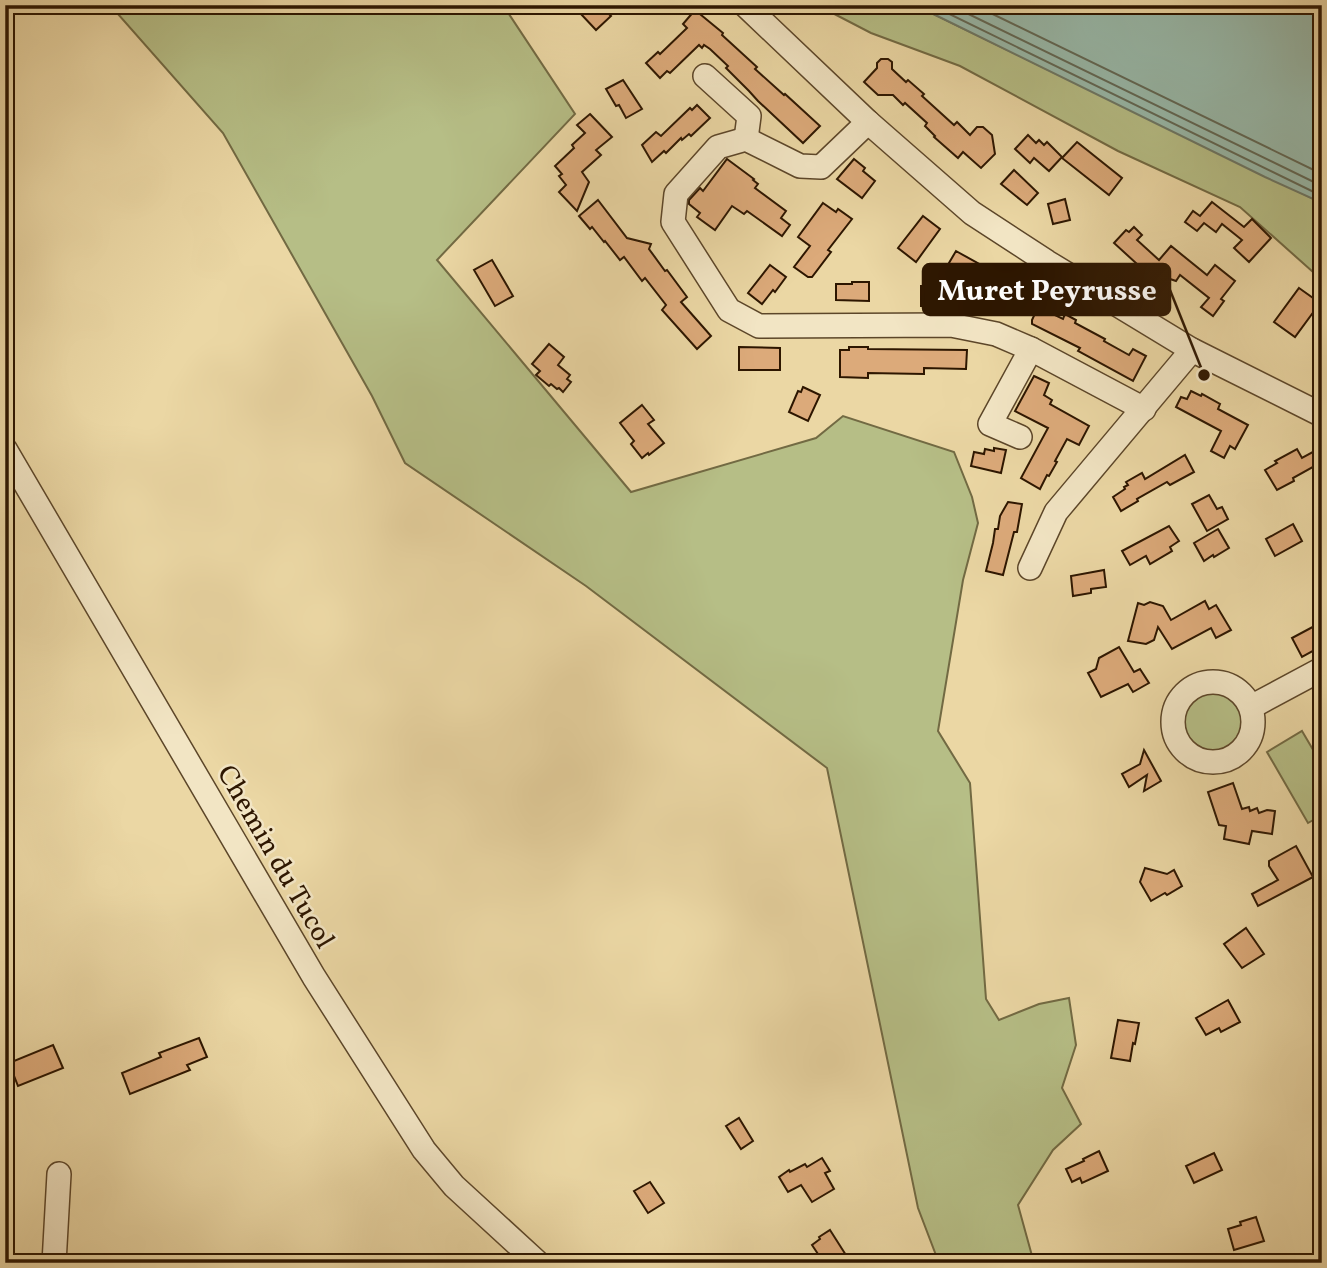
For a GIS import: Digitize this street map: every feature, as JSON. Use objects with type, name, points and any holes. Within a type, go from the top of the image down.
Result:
[{"type":"street","points":[[745,5],[868,122],[972,213],[1192,350],[1322,415]]},
{"type":"street","points":[[705,76],[749,116],[746,139]]},
{"type":"street","points":[[868,122],[821,167],[800,166],[746,139],[718,147],[676,194],[673,222],[729,310],[759,326],[951,326],[996,334],[1031,349],[1144,410]]},
{"type":"street","points":[[1020,437],[990,424],[1031,349]]},
{"type":"street","points":[[1030,568],[1056,512],[1192,350]]},
{"type":"street","name":"Chemin du Tucol","points":[[5,449],[306,965],[424,1150],[454,1186],[538,1263]]},
{"type":"street","points":[[1251,707],[1322,669]]},
{"type":"street","points":[[54,1263],[59,1174]]},
{"type":"green space","points":[[110,5],[503,5],[575,114],[437,260],[631,492],[816,438],[843,416],[954,452],[972,497],[978,523],[963,580],[938,731],[970,783],[986,999],[999,1020],[1039,1004],[1069,998],[1076,1045],[1062,1088],[1081,1124],[1053,1150],[1018,1205],[1034,1263],[939,1263],[918,1208],[827,768],[586,586],[405,463],[372,396],[223,133]]},
{"type":"green space","points":[[817,5],[915,5],[1322,203],[1322,280],[1240,207],[1118,151],[960,66],[871,33]]},
{"type":"green space","points":[[1209,686],[1222,689],[1233,696],[1240,707],[1243,720],[1240,733],[1233,744],[1222,751],[1209,754],[1196,751],[1185,744],[1178,733],[1175,720],[1178,707],[1185,696],[1196,689]]},
{"type":"green space","points":[[1302,731],[1322,765],[1322,815],[1308,823],[1267,752]]},
{"type":"water","points":[[915,5],[1322,5],[1322,203],[1265,177]]},
{"type":"building","points":[[588,5],[600,5],[611,16],[596,30],[580,13]]},
{"type":"building","points":[[695,10],[723,33],[722,35],[757,67],[755,69],[820,126],[803,143],[704,45],[702,48],[699,45],[670,73],[667,71],[660,78],[646,63],[658,52],[660,54],[687,28],[683,24]]},
{"type":"building","points":[[881,59],[892,62],[892,69],[924,94],[922,96],[954,125],[957,122],[970,135],[977,127],[983,127],[992,135],[995,154],[981,168],[963,152],[958,158],[934,137],[925,126],[927,123],[905,103],[903,105],[893,95],[878,95],[864,82],[877,68]]},
{"type":"building","points":[[623,80],[642,109],[626,118],[606,89]]},
{"type":"building","points":[[697,105],[710,118],[691,136],[689,134],[682,140],[681,138],[652,162],[642,145],[656,132],[661,136],[690,108],[692,110]]},
{"type":"building","points":[[590,114],[612,137],[596,150],[601,155],[582,172],[589,182],[577,211],[559,192],[566,185],[555,166],[585,133],[577,125]]},
{"type":"building","points":[[1028,135],[1036,143],[1039,140],[1044,145],[1047,142],[1062,157],[1049,171],[1034,158],[1030,163],[1015,149]]},
{"type":"building","points":[[1077,142],[1122,178],[1109,195],[1062,158]]},
{"type":"building","points":[[727,159],[754,179],[758,184],[755,188],[786,211],[781,218],[790,225],[782,236],[747,211],[744,214],[732,206],[715,230],[697,217],[700,213],[689,204],[689,200],[700,188],[703,191]]},
{"type":"building","points":[[854,159],[875,181],[862,198],[837,179]]},
{"type":"building","points":[[1014,170],[1038,193],[1027,205],[1001,184]]},
{"type":"building","points":[[1065,199],[1070,220],[1053,224],[1048,204]]},
{"type":"building","points":[[598,200],[627,238],[651,244],[649,249],[687,297],[681,302],[711,336],[697,349],[662,310],[666,305],[645,278],[642,281],[624,257],[620,260],[579,216]]},
{"type":"building","points":[[1212,202],[1244,227],[1252,219],[1271,238],[1249,262],[1234,248],[1242,240],[1222,224],[1216,232],[1204,223],[1197,231],[1185,222],[1193,211],[1200,216]]},
{"type":"building","points":[[823,203],[852,219],[828,250],[831,252],[812,277],[808,277],[794,267],[810,246],[798,237]]},
{"type":"building","points":[[923,216],[940,229],[916,262],[898,248]]},
{"type":"building","points":[[1134,227],[1142,235],[1137,240],[1159,260],[1171,246],[1207,275],[1215,265],[1235,281],[1221,299],[1224,301],[1213,316],[1201,307],[1209,298],[1180,275],[1176,281],[1170,279],[1165,285],[1162,282],[1158,287],[1145,277],[1148,274],[1114,243],[1126,230],[1129,232]]},
{"type":"building","points":[[956,251],[981,265],[979,269],[1021,291],[1010,311],[962,285],[962,298],[952,299],[952,306],[921,306],[921,286],[948,286],[939,280]]},
{"type":"building","points":[[492,260],[513,296],[495,306],[474,270]]},
{"type":"building","points":[[770,265],[786,277],[762,304],[748,293]]},
{"type":"building","points":[[869,282],[869,301],[836,300],[836,284]]},
{"type":"building","points":[[1299,288],[1320,303],[1295,337],[1274,322]]},
{"type":"building","points":[[1038,307],[1063,319],[1065,314],[1076,320],[1075,323],[1129,355],[1133,349],[1146,356],[1133,381],[1078,351],[1080,348],[1032,324]]},
{"type":"building","points":[[549,344],[564,357],[558,365],[570,375],[567,379],[571,382],[563,392],[551,384],[549,386],[536,375],[540,371],[532,364]]},
{"type":"building","points":[[739,347],[780,348],[780,370],[739,370]]},
{"type":"building","points":[[849,347],[967,350],[966,369],[924,368],[924,374],[868,373],[868,378],[840,377],[840,350],[849,350]]},
{"type":"building","points":[[1034,376],[1049,383],[1044,395],[1052,400],[1050,404],[1089,426],[1079,445],[1067,439],[1055,461],[1057,462],[1040,489],[1021,478],[1048,428],[1015,411]]},
{"type":"building","points":[[803,387],[820,395],[808,421],[789,412],[798,391],[801,392]]},
{"type":"building","points":[[1191,391],[1220,404],[1218,409],[1248,425],[1235,449],[1230,446],[1224,458],[1211,451],[1221,431],[1176,407],[1181,397],[1187,399]]},
{"type":"building","points":[[642,405],[654,420],[648,424],[664,443],[642,458],[631,444],[634,441],[620,423]]},
{"type":"building","points":[[1322,447],[1322,462],[1277,490],[1265,470],[1297,449],[1302,458]]},
{"type":"building","points":[[994,448],[1006,450],[1001,473],[971,466],[974,452],[984,454],[985,449],[994,451]]},
{"type":"building","points":[[1185,455],[1194,472],[1170,485],[1167,482],[1121,511],[1113,497],[1125,489],[1128,485],[1126,482],[1142,473],[1145,479]]},
{"type":"building","points":[[1209,495],[1217,509],[1222,507],[1228,519],[1207,531],[1192,504]]},
{"type":"building","points":[[1008,502],[1022,504],[1017,532],[1014,532],[1003,575],[986,571],[995,529],[998,529],[1000,516]]},
{"type":"building","points":[[1293,524],[1302,541],[1275,556],[1266,539]]},
{"type":"building","points":[[1169,526],[1179,541],[1170,547],[1172,551],[1150,564],[1146,556],[1130,565],[1122,551]]},
{"type":"building","points":[[1218,529],[1229,548],[1204,561],[1194,543]]},
{"type":"building","points":[[1104,570],[1106,587],[1073,596],[1071,576]]},
{"type":"building","points":[[1205,601],[1209,609],[1216,605],[1231,630],[1216,638],[1211,628],[1172,649],[1158,627],[1154,640],[1146,644],[1128,641],[1138,603],[1144,605],[1150,602],[1163,606],[1171,620]]},
{"type":"building","points":[[1322,622],[1322,646],[1302,657],[1292,638]]},
{"type":"building","points":[[1119,647],[1134,672],[1140,669],[1149,683],[1133,692],[1128,684],[1101,697],[1088,673],[1096,669],[1099,658]]},
{"type":"building","points":[[1144,750],[1161,781],[1144,791],[1147,775],[1129,787],[1122,774],[1140,764]]},
{"type":"building","points":[[1233,783],[1242,809],[1249,807],[1250,811],[1257,808],[1259,813],[1275,811],[1272,834],[1252,831],[1249,844],[1224,839],[1226,826],[1219,825],[1208,792]]},
{"type":"building","points":[[1296,846],[1313,877],[1258,906],[1252,894],[1278,880],[1269,866],[1269,861]]},
{"type":"building","points":[[1145,868],[1167,874],[1174,870],[1182,886],[1151,901],[1140,882]]},
{"type":"building","points":[[1246,928],[1264,954],[1242,968],[1224,944]]},
{"type":"building","points":[[1228,1000],[1240,1022],[1221,1032],[1219,1028],[1206,1035],[1196,1018]]},
{"type":"building","points":[[1118,1020],[1139,1023],[1130,1061],[1111,1058]]},
{"type":"building","points":[[199,1038],[207,1057],[187,1065],[190,1070],[130,1094],[122,1073],[161,1057],[159,1053]]},
{"type":"building","points":[[53,1045],[63,1068],[18,1086],[9,1063]]},
{"type":"building","points":[[739,1118],[753,1141],[741,1149],[726,1126]]},
{"type":"building","points":[[1099,1151],[1108,1171],[1082,1183],[1080,1178],[1072,1182],[1066,1169]]},
{"type":"building","points":[[1214,1153],[1222,1170],[1194,1183],[1186,1166]]},
{"type":"building","points":[[822,1158],[830,1171],[825,1173],[834,1189],[812,1202],[801,1185],[788,1192],[779,1177],[789,1170],[790,1172],[805,1164],[807,1167]]},
{"type":"building","points":[[650,1182],[664,1203],[648,1213],[634,1191]]},
{"type":"building","points":[[1256,1217],[1264,1241],[1234,1250],[1228,1229]]},
{"type":"building","points":[[830,1230],[851,1263],[826,1263],[812,1245]]},
{"type":"place","name":"Muret Peyrusse","points":[[1204,375]]}]
